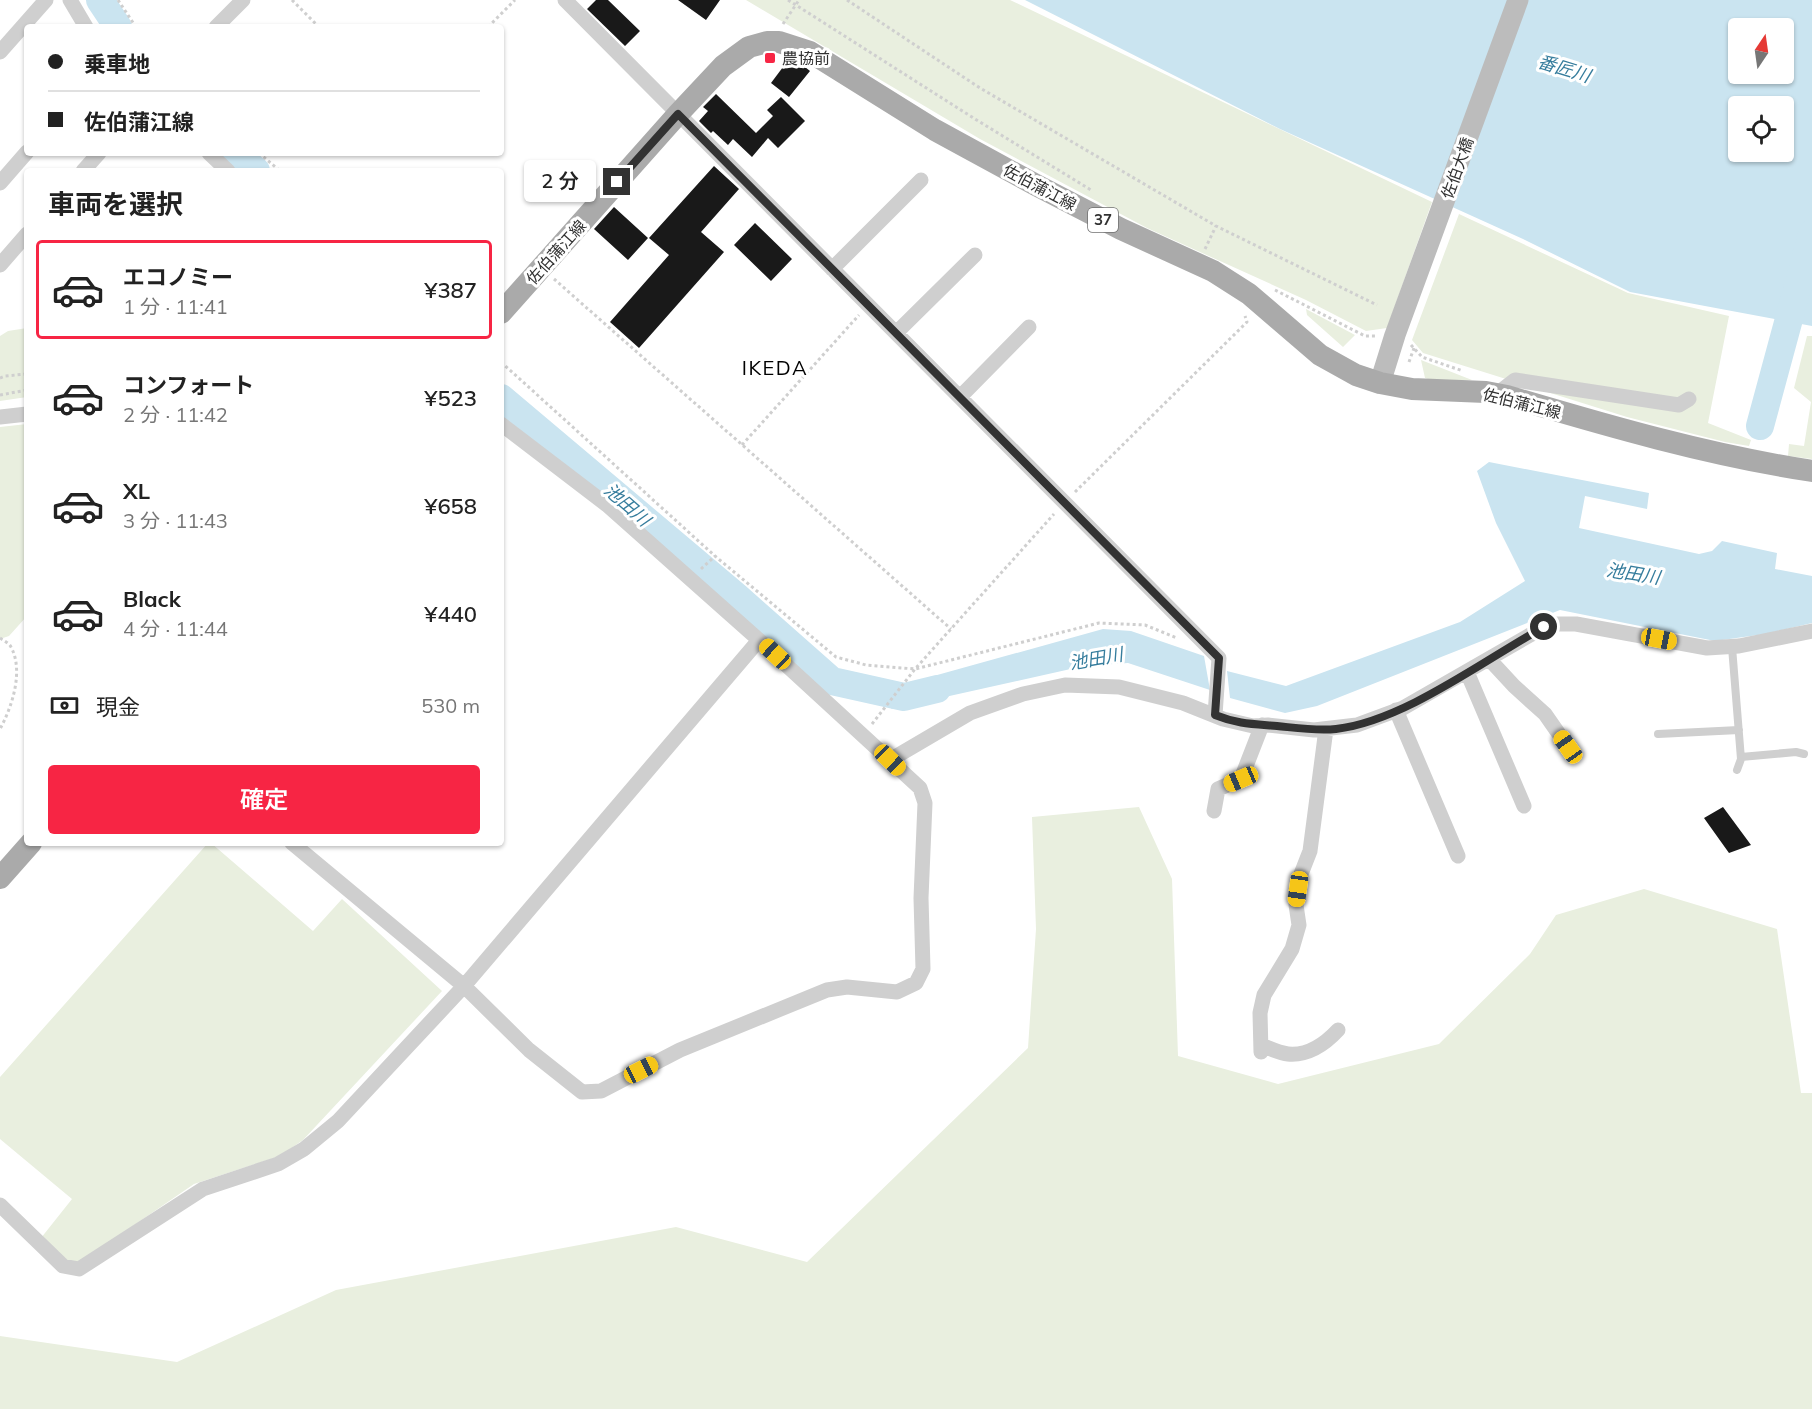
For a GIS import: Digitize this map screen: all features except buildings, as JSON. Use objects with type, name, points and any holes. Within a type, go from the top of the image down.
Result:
[{"type":"main road","name":"佐伯蒲江線","points":[[504,311],[723,66],[742,51],[756,44],[778,42],[810,52],[986,159],[1121,229],[1213,271],[1249,294],[1320,355],[1356,375],[1380,383],[1420,390],[1476,391],[1497,394],[1647,437],[1812,471]]},
{"type":"main road","points":[[0,878],[28,846]]},
{"type":"street","points":[[25,24],[46,0]]},
{"type":"street","points":[[70,0],[84,24]]},
{"type":"street","points":[[219,24],[243,0]]},
{"type":"street","points":[[565,0],[1219,658],[1215,715]]},
{"type":"street","name":"佐伯大橋","points":[[1380,383],[1395,335],[1518,0]]},
{"type":"street","points":[[0,52],[24,25]]},
{"type":"street","points":[[0,183],[24,155]]},
{"type":"street","points":[[86,168],[96,156]]},
{"type":"street","points":[[212,156],[225,168]]},
{"type":"street","points":[[832,269],[921,180]]},
{"type":"street","points":[[0,265],[24,237]]},
{"type":"street","points":[[896,333],[975,255]]},
{"type":"street","points":[[960,397],[1029,327]]},
{"type":"street","points":[[1497,394],[1515,380],[1679,405],[1689,399]]},
{"type":"street","points":[[0,417],[24,414]]},
{"type":"street","points":[[296,846],[464,986],[530,1050],[582,1092],[601,1091],[680,1050],[827,990],[847,987],[897,992],[916,983],[923,969],[921,898],[925,803],[920,788],[759,640],[607,505],[504,426]]},
{"type":"street","points":[[890,760],[970,713],[1023,694],[1065,685],[1119,687],[1183,703],[1252,726],[1326,729],[1357,725],[1396,710],[1544,627],[1558,624],[1576,624],[1707,648],[1812,632]]},
{"type":"street","points":[[0,1205],[63,1266],[79,1269],[202,1189],[278,1164],[304,1149],[338,1121],[464,986],[759,640]]},
{"type":"street","points":[[1489,659],[1545,714],[1568,747]]},
{"type":"street","points":[[1467,672],[1524,806]]},
{"type":"street","points":[[1396,710],[1458,856]]},
{"type":"street","points":[[1214,811],[1218,789],[1241,779],[1262,725]]},
{"type":"street","points":[[1326,729],[1310,851],[1301,874],[1296,905],[1299,925],[1292,949],[1264,995],[1260,1013],[1261,1048],[1288,1054],[1311,1051],[1324,1044],[1338,1030]]},
{"type":"lane","points":[[1732,646],[1741,757],[1737,770]]},
{"type":"lane","points":[[1658,734],[1739,730]]},
{"type":"lane","points":[[1741,757],[1796,752],[1804,754]]},
{"type":"path","points":[[118,0],[134,24]]},
{"type":"path","points":[[292,0],[316,24]]},
{"type":"path","points":[[491,24],[515,0]]},
{"type":"path","points":[[788,0],[1094,192]]},
{"type":"path","points":[[778,31],[799,0]]},
{"type":"path","points":[[847,0],[980,88],[1216,226],[1377,305]]},
{"type":"path","points":[[262,156],[276,168]]},
{"type":"path","points":[[1203,253],[1216,226]]},
{"type":"path","points":[[541,268],[951,629]]},
{"type":"path","points":[[742,445],[868,305]]},
{"type":"path","points":[[871,725],[915,670],[1064,502],[1247,322],[1243,312]]},
{"type":"path","points":[[1409,362],[1414,348]]},
{"type":"path","points":[[504,365],[715,556],[836,657],[866,665],[915,670],[1099,623],[1145,625],[1184,641]]},
{"type":"path","points":[[0,378],[24,374]]},
{"type":"path","points":[[0,395],[24,391]]},
{"type":"path","points":[[0,638],[10,645],[17,667],[10,710],[0,729]]},
{"type":"green space","points":[[746,0],[1010,0],[1432,202],[1387,328],[1366,331],[1306,300],[1147,228],[980,139]]},
{"type":"green space","points":[[1459,214],[1628,293],[1729,316],[1708,423],[1751,440],[1749,446],[1627,417],[1423,353],[1412,340]]},
{"type":"green space","points":[[1306,309],[1355,335],[1343,347],[1307,315]]},
{"type":"green space","points":[[24,328],[24,397],[0,401],[0,336],[8,331]]},
{"type":"green space","points":[[1807,336],[1812,336],[1812,459],[1788,456],[1789,444],[1804,446],[1811,402],[1794,388]]},
{"type":"green space","points":[[1421,360],[1472,380],[1437,382],[1425,378]]},
{"type":"green space","points":[[24,424],[24,619],[9,636],[0,639],[0,427]]},
{"type":"green space","points":[[1139,807],[1172,879],[1178,1056],[1278,1084],[1439,1044],[1530,954],[1556,915],[1644,889],[1777,929],[1801,1093],[1812,1093],[1812,1409],[0,1409],[0,1336],[177,1362],[336,1290],[676,1227],[807,1262],[1028,1048],[1036,929],[1032,817]]},
{"type":"green space","points":[[205,846],[214,846],[313,931],[342,899],[442,991],[303,1140],[280,1156],[194,1184],[79,1263],[67,1262],[41,1238],[72,1199],[0,1139],[0,1077]]},
{"type":"water","name":"番匠川","points":[[1025,0],[1812,0],[1812,326],[1630,292],[1523,239],[1280,129]]},
{"type":"water","points":[[1489,462],[1649,493],[1647,509],[1585,496],[1579,528],[1699,554],[1712,551],[1722,541],[1777,553],[1775,569],[1812,576],[1812,623],[1765,634],[1715,641],[1560,610],[1317,706],[1285,713],[1230,698],[1227,671],[1286,686],[1460,622],[1525,581],[1496,523],[1477,471]]},
{"type":"water","points":[[1103,629],[1131,631],[1204,656],[1210,690],[1128,663],[1084,666],[891,709],[912,682]]},
{"type":"waterway","name":"池田川","points":[[100,0],[116,24]]},
{"type":"waterway","name":"池田川","points":[[239,156],[253,168]]},
{"type":"waterway","name":"池田川","points":[[1760,426],[1812,234]]},
{"type":"waterway","name":"池田川","points":[[504,401],[737,597],[832,681],[904,697],[937,689]]},
{"type":"place","name":"農協前","points":[[770,58]]},
{"type":"district","name":"IKEDA","points":[[775,368]]},
{"type":"route","points":[[617,182],[678,114],[1219,658],[1215,715],[1223,719],[1252,726],[1268,725],[1314,730],[1357,725],[1403,708],[1544,627]]}]
